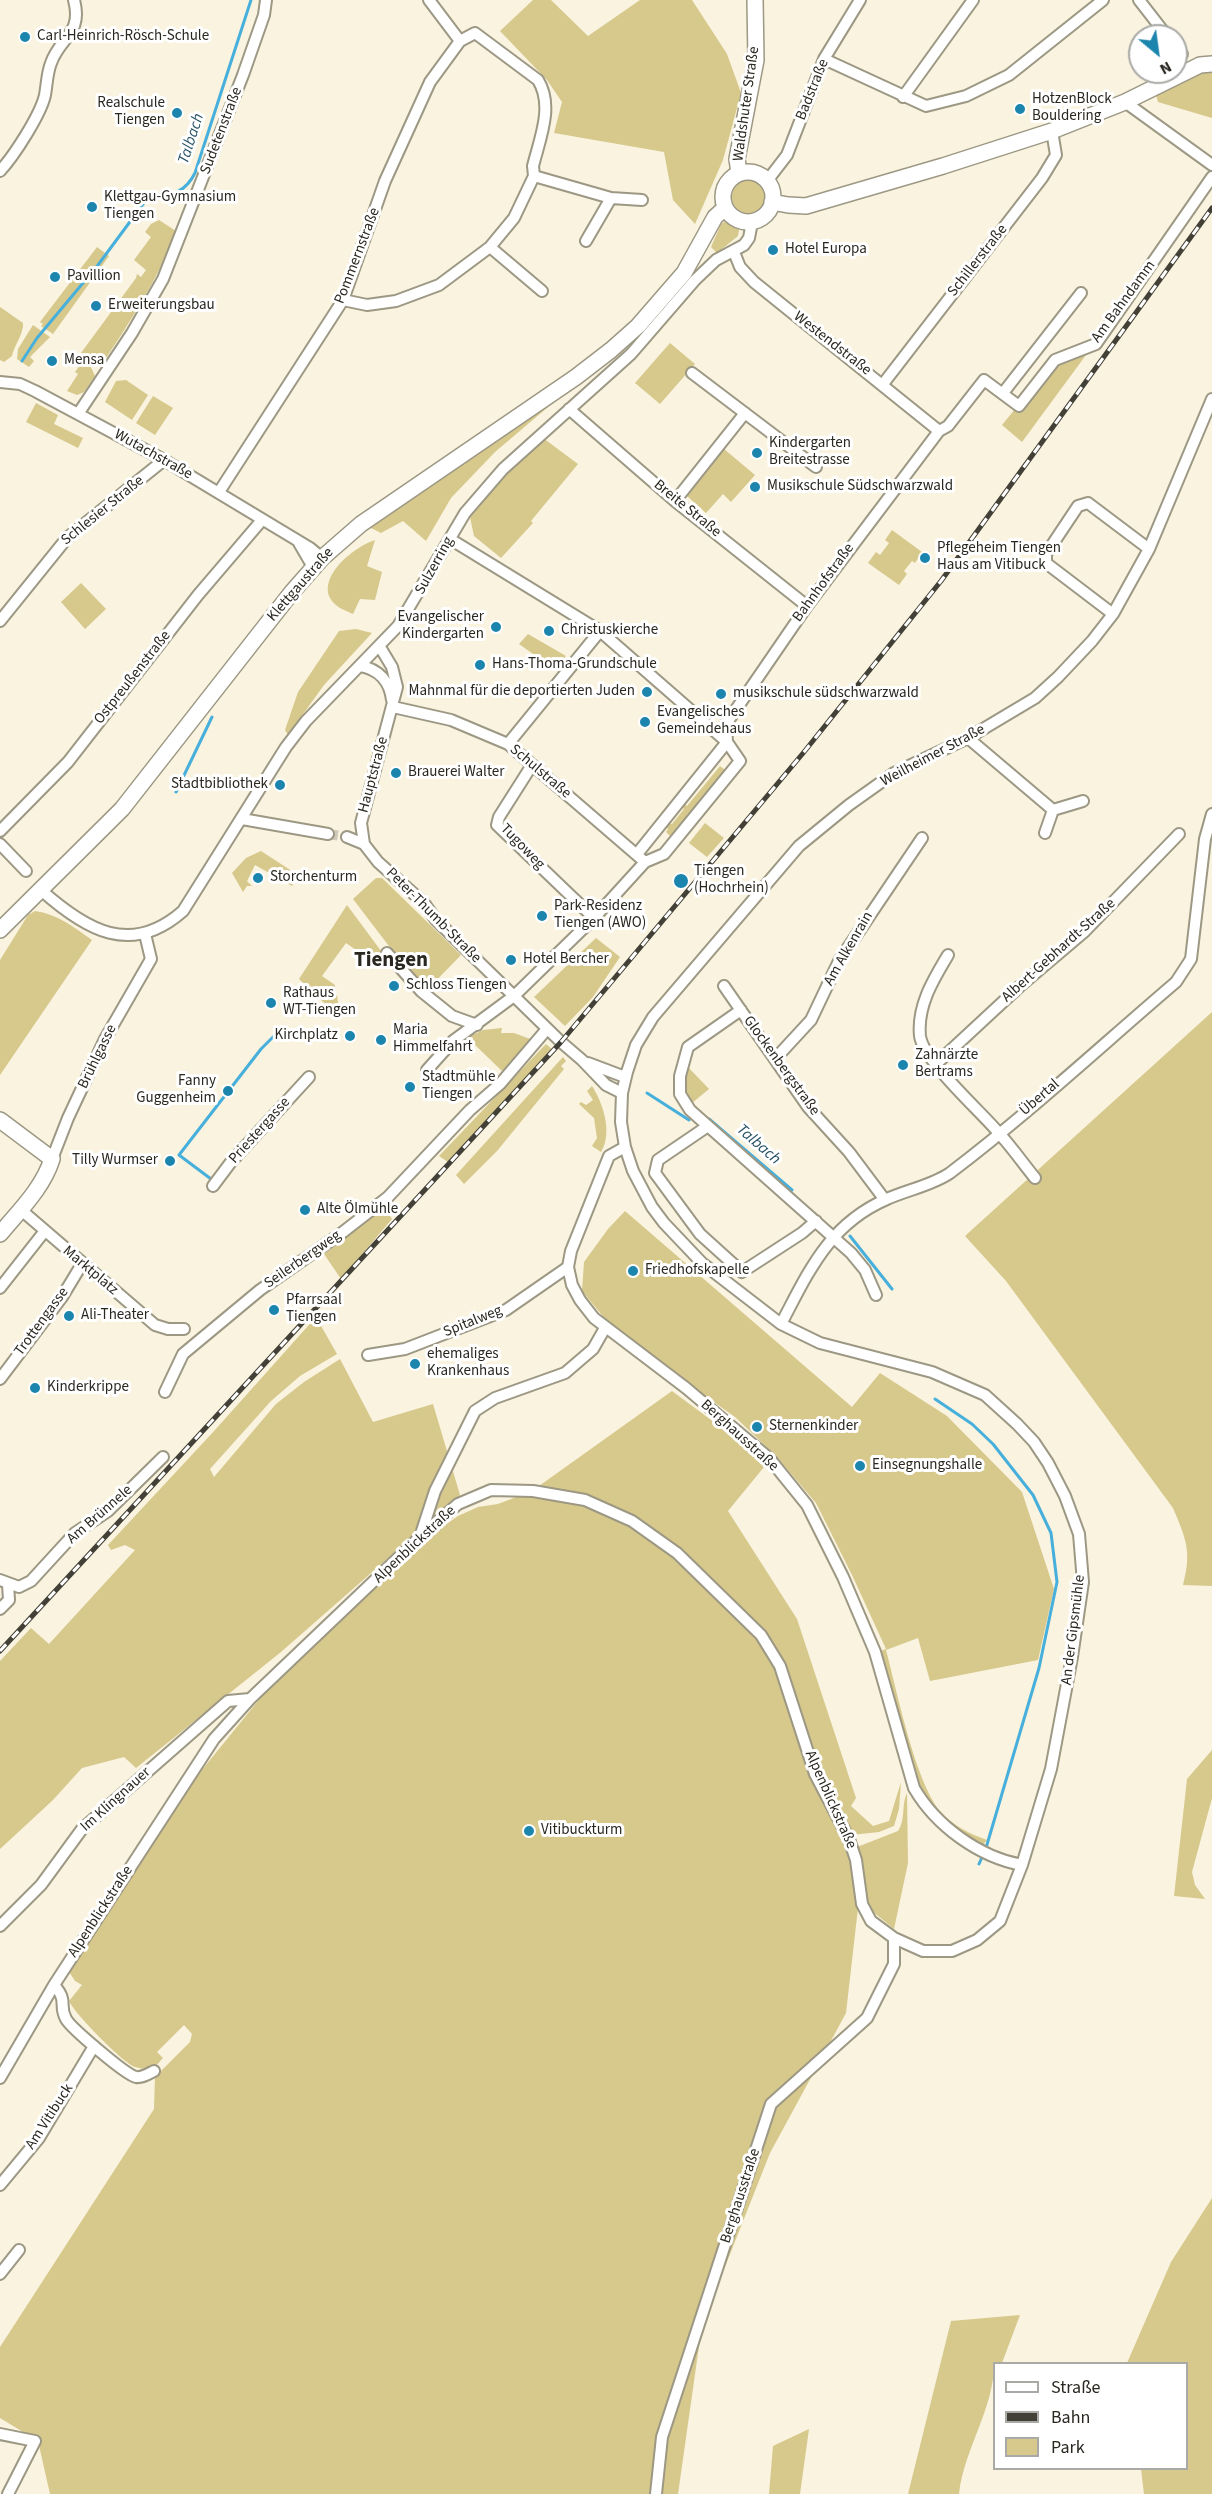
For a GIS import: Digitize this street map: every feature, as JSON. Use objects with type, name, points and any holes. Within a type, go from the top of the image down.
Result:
[{"type":"main road","name":"Waldshuter Straße","points":[[739,173],[737,159],[756,60],[754,0]]},
{"type":"main road","points":[[772,202],[806,206],[943,166],[1052,131],[1125,102],[1200,65],[1212,64]]},
{"type":"main road","points":[[739,173],[755,173],[767,181],[772,192],[772,202],[765,215],[752,222],[738,220],[725,208],[722,197],[724,188],[729,180],[739,173]]},
{"type":"main road","name":"Klettgaustraße","points":[[0,930],[122,809],[313,562],[345,536],[576,377],[611,350],[638,326],[684,273],[716,217],[725,208]]},
{"type":"main road","points":[[0,1120],[52,1159],[48,1171],[0,1234]]},
{"type":"street","points":[[0,171],[22,140],[45,97],[51,61],[71,32],[78,14],[74,0]]},
{"type":"street","name":"Sudetenstraße","points":[[78,414],[132,333],[163,279],[243,75],[264,15],[266,0]]},
{"type":"street","points":[[429,0],[460,41]]},
{"type":"street","name":"Badstraße","points":[[767,181],[786,155],[824,59],[860,0]]},
{"type":"street","points":[[903,98],[973,0]]},
{"type":"street","points":[[824,59],[903,98],[926,106],[966,96],[1009,75],[1103,0]]},
{"type":"street","points":[[1139,0],[1158,24]]},
{"type":"street","name":"Pommernstraße","points":[[219,492],[343,300],[386,181],[430,82],[460,41],[475,33],[538,80],[544,90],[546,104],[533,166],[534,176]]},
{"type":"street","points":[[1125,102],[1212,165]]},
{"type":"street","name":"Schillerstraße","points":[[883,384],[1042,178],[1056,155],[1052,131]]},
{"type":"street","points":[[343,300],[367,306],[396,301],[439,285],[490,247],[514,218],[534,176],[611,198],[642,200]]},
{"type":"street","name":"Am Bahndamm","points":[[1003,393],[1019,406],[1055,360],[1096,344],[1212,177]]},
{"type":"street","points":[[586,241],[611,198]]},
{"type":"street","name":"Sulzerring","points":[[145,934],[168,925],[183,911],[242,819],[252,799],[306,721],[398,626],[415,601],[437,558],[465,513],[503,469],[631,354],[695,280],[716,260],[734,252],[749,238],[752,222]]},
{"type":"street","points":[[490,247],[542,291]]},
{"type":"street","name":"Westendstraße","points":[[734,252],[740,267],[754,282],[939,431]]},
{"type":"street","points":[[939,431],[948,426],[984,380],[1003,393],[1081,293]]},
{"type":"street","points":[[692,373],[816,467]]},
{"type":"street","name":"Wutachstraße","points":[[0,382],[20,384],[164,460],[299,542],[313,562]]},
{"type":"street","name":"Weilheimer Straße","points":[[622,1093],[636,1045],[659,1009],[799,846],[849,805],[894,774],[968,738],[1035,698],[1092,641],[1113,614],[1149,549],[1212,399]]},
{"type":"street","name":"Breite Straße","points":[[569,410],[675,501],[807,606]]},
{"type":"street","points":[[675,501],[745,413]]},
{"type":"street","name":"Bahnhofstraße","points":[[641,858],[664,854],[740,761],[727,742],[726,724],[807,606],[939,431]]},
{"type":"street","name":"Schlesier Straße","points":[[0,621],[67,538],[164,460]]},
{"type":"street","points":[[1113,614],[1046,563],[1046,554],[1078,506],[1088,503],[1149,549]]},
{"type":"street","name":"Ostpreußenstraße","points":[[0,831],[68,762],[198,595],[262,520]]},
{"type":"street","points":[[450,539],[600,631],[727,742]]},
{"type":"street","points":[[299,542],[313,562]]},
{"type":"street","points":[[508,744],[600,631]]},
{"type":"street","name":"Hauptstraße","points":[[364,844],[361,824],[397,687],[395,675],[381,645]]},
{"type":"street","points":[[360,666],[371,668],[388,684],[393,707]]},
{"type":"street","name":"Schulstraße","points":[[393,707],[451,720],[508,744],[641,858]]},
{"type":"street","points":[[968,738],[1053,810]]},
{"type":"street","name":"Bahnhofstraße","points":[[514,996],[594,918],[727,742]]},
{"type":"street","name":"Tugoweg","points":[[532,765],[499,817],[497,825],[594,918]]},
{"type":"street","points":[[1053,810],[1083,801]]},
{"type":"street","points":[[1045,833],[1053,810]]},
{"type":"street","name":"Übertal","points":[[781,1324],[832,1236],[858,1215],[885,1200],[947,1175],[1000,1133],[1176,982],[1191,959],[1205,839],[1212,814]]},
{"type":"street","points":[[242,819],[328,834]]},
{"type":"street","name":"Albert-Gebhardt-Straße","points":[[936,1064],[1019,987],[1084,932],[1179,834]]},
{"type":"street","points":[[347,837],[364,844]]},
{"type":"street","name":"Am Alkenrain","points":[[775,1059],[811,1020],[839,962],[922,838]]},
{"type":"street","points":[[0,844],[26,871]]},
{"type":"street","name":"Peter-Thumb-Straße","points":[[364,844],[378,862],[424,903],[436,920],[547,1029],[606,1085],[622,1093]]},
{"type":"street","points":[[41,890],[67,912],[101,932],[135,936],[145,934]]},
{"type":"street","name":"Brühlgasse","points":[[52,1159],[68,1118],[105,1039],[151,959],[145,934]]},
{"type":"street","points":[[387,953],[421,991],[452,1016],[477,1025]]},
{"type":"street","points":[[948,956],[930,984],[920,1017],[920,1038],[927,1055],[1000,1133],[1035,1178]]},
{"type":"street","name":"Glockenbergstraße","points":[[724,986],[808,1107],[849,1152],[885,1200]]},
{"type":"street","points":[[427,1070],[453,1041],[514,996]]},
{"type":"street","points":[[741,1010],[688,1047],[680,1076],[680,1094],[690,1110],[816,1221],[866,1270],[876,1295]]},
{"type":"street","name":"Seilerbergweg","points":[[165,1392],[183,1354],[260,1290],[343,1232],[387,1197],[470,1110],[500,1084],[547,1029]]},
{"type":"street","name":"Peter-Thumb-Straße","points":[[582,1060],[626,1077]]},
{"type":"street","name":"Priestergasse","points":[[213,1186],[231,1162],[309,1077]]},
{"type":"street","name":"An der Gipsmühle","points":[[622,1093],[621,1122],[625,1146],[642,1190],[652,1207],[674,1234],[702,1263],[781,1324],[820,1343],[933,1372],[985,1395],[1034,1442],[1065,1496],[1079,1534],[1083,1582],[1072,1657],[1051,1769],[1022,1865],[1000,1921],[967,1947],[952,1952],[923,1951],[894,1938]]},
{"type":"street","points":[[708,1126],[658,1160],[655,1173],[700,1234],[742,1272],[802,1233],[816,1221]]},
{"type":"street","points":[[568,1267],[578,1233],[609,1156],[625,1146]]},
{"type":"street","name":"Marktplatz","points":[[20,1209],[44,1232],[155,1325],[168,1329],[184,1329]]},
{"type":"street","points":[[0,1288],[44,1232]]},
{"type":"street","name":"Trottengasse","points":[[0,1379],[62,1297],[82,1264]]},
{"type":"street","name":"Berghausstraße","points":[[568,1267],[572,1285],[580,1300],[605,1328],[686,1388],[769,1458],[807,1505],[843,1577],[875,1652],[914,1788],[924,1806],[943,1827],[1008,1863],[1022,1865]]},
{"type":"street","name":"Spitalweg","points":[[368,1355],[405,1349],[506,1310],[568,1267]]},
{"type":"street","points":[[420,1537],[435,1491],[475,1411],[495,1398],[565,1373],[592,1350],[605,1328]]},
{"type":"street","name":"Am Brünnele","points":[[4,1582],[19,1587],[31,1581],[75,1533],[108,1511],[163,1457]]},
{"type":"street","name":"Alpenblickstraße","points":[[0,2078],[54,1985],[214,1739],[250,1699],[420,1537],[458,1504],[491,1490],[533,1491],[585,1500],[632,1521],[677,1553],[761,1635],[780,1666],[815,1774],[849,1839],[856,1860],[862,1904],[871,1921],[894,1938]]},
{"type":"street","name":"Am Brünnele","points":[[0,1609],[9,1600],[4,1582]]},
{"type":"street","name":"Im Klingnauer","points":[[0,1926],[41,1885],[82,1829],[228,1701],[250,1699]]},
{"type":"street","name":"Berghausstraße","points":[[656,2494],[662,2437],[771,2104],[867,2018],[894,1964],[894,1938]]},
{"type":"street","points":[[54,1985],[62,1994],[67,2020],[94,2046],[127,2073],[136,2077],[145,2076],[153,2071]]},
{"type":"street","name":"Am Vitibuck","points":[[0,2185],[39,2138],[94,2046]]},
{"type":"street","points":[[0,2274],[19,2250]]},
{"type":"street","points":[[0,2434],[35,2441],[8,2494]]},
{"type":"green space","points":[[533,0],[551,0],[588,36],[640,0],[692,0],[727,54],[741,93],[723,160],[695,224],[673,200],[664,152],[554,133],[562,102],[547,80],[500,31]]},
{"type":"green space","points":[[1212,71],[1212,118],[1158,102],[1156,95],[1176,84],[1188,84],[1188,78]]},
{"type":"green space","points":[[749,180],[761,185],[766,197],[761,209],[749,214],[737,209],[732,197],[737,185]]},
{"type":"green space","points":[[159,220],[176,231],[169,249],[152,284],[101,366],[85,358],[86,356],[81,353],[137,274],[141,277],[146,270],[134,260],[151,237],[145,232],[151,224]]},
{"type":"green space","points":[[728,220],[735,223],[739,230],[738,236],[717,253],[711,247],[721,224]]},
{"type":"green space","points":[[97,247],[109,256],[53,334],[41,326],[43,324],[40,322]]},
{"type":"green space","points":[[0,307],[23,323],[12,356],[4,362],[0,360]]},
{"type":"green space","points":[[33,325],[50,337],[30,357],[34,361],[29,367],[17,359],[18,349]]},
{"type":"green space","points":[[670,343],[695,364],[660,404],[635,383]]},
{"type":"green space","points":[[1078,351],[1086,355],[1022,442],[1002,425],[1055,360]]},
{"type":"green space","points":[[83,361],[90,365],[95,376],[84,392],[77,395],[67,391],[78,374],[75,372]]},
{"type":"green space","points":[[126,380],[148,395],[132,420],[105,402],[116,381]]},
{"type":"green space","points":[[153,396],[173,408],[155,435],[136,423]]},
{"type":"green space","points":[[545,401],[548,407],[495,452],[451,498],[426,541],[403,521],[381,533],[369,527]]},
{"type":"green space","points":[[36,403],[58,415],[54,424],[83,438],[78,448],[26,422]]},
{"type":"green space","points":[[543,438],[578,464],[531,521],[533,523],[501,558],[474,536],[470,517],[495,485]]},
{"type":"green space","points":[[724,449],[755,475],[731,502],[723,494],[706,513],[687,496]]},
{"type":"green space","points":[[892,530],[922,552],[915,563],[912,561],[904,571],[907,574],[899,585],[868,563],[876,552],[880,555],[889,543],[885,540]]},
{"type":"green space","points":[[375,540],[367,566],[382,572],[375,600],[360,599],[353,614],[334,604],[328,589],[330,580],[341,562],[358,548]]},
{"type":"green space","points":[[81,583],[106,609],[85,629],[61,602]]},
{"type":"green space","points":[[356,629],[372,633],[324,685],[288,735],[285,730],[298,692],[339,631]]},
{"type":"green space","points":[[528,634],[566,656],[554,669],[519,644]]},
{"type":"green space","points":[[720,766],[725,770],[670,836],[666,832],[668,829],[666,827],[669,823],[672,824],[684,809],[681,806],[684,803],[687,806]]},
{"type":"green space","points":[[705,823],[724,838],[707,857],[689,843]]},
{"type":"green space","points":[[261,851],[298,875],[292,886],[255,865],[247,881],[252,886],[247,886],[243,892],[232,873],[246,858]]},
{"type":"green space","points":[[376,878],[382,878],[461,955],[428,989],[395,954],[353,899]]},
{"type":"green space","points":[[347,905],[384,955],[382,968],[346,943],[322,976],[335,985],[333,993],[337,995],[340,1018],[299,979]]},
{"type":"green space","points":[[35,911],[58,918],[92,940],[0,1075],[0,960],[28,915]]},
{"type":"green space","points":[[596,938],[620,957],[593,997],[565,1026],[534,997]]},
{"type":"green space","points":[[1212,1012],[1212,1586],[1183,1585],[1187,1563],[1186,1545],[1173,1508],[1006,1281],[965,1236]]},
{"type":"green space","points":[[502,1028],[501,1033],[514,1033],[533,1040],[503,1072],[472,1042],[468,1046],[462,1040],[483,1030]]},
{"type":"green space","points":[[546,1044],[553,1050],[448,1162],[439,1156]]},
{"type":"green space","points":[[563,1057],[566,1061],[561,1066],[564,1069],[497,1151],[464,1184],[456,1175]]},
{"type":"green space","points":[[687,1066],[709,1089],[692,1103],[686,1090]]},
{"type":"green space","points":[[592,1086],[605,1118],[606,1136],[601,1152],[592,1146],[597,1138],[594,1118],[579,1104],[581,1102],[586,1105],[593,1100],[587,1091]]},
{"type":"green space","points":[[385,1208],[392,1219],[341,1279],[324,1254]]},
{"type":"green space","points":[[625,1211],[852,1407],[880,1373],[947,1416],[1022,1492],[1054,1589],[1038,1660],[930,1681],[918,1638],[886,1650],[915,1758],[931,1797],[950,1821],[987,1840],[982,1846],[960,1834],[935,1811],[918,1786],[878,1652],[886,1649],[816,1503],[776,1456],[735,1417],[677,1376],[606,1320],[582,1291],[584,1262],[608,1229]]},
{"type":"green space","points":[[316,1317],[337,1354],[300,1376],[271,1401],[210,1469],[214,1477],[276,1404],[304,1382],[340,1359],[373,1422],[433,1404],[460,1495],[281,1652],[136,1768],[124,1757],[82,1768],[53,1800],[0,1849],[0,1661],[31,1628],[49,1644],[135,1550],[125,1545],[111,1550],[108,1545]]},
{"type":"green space","points":[[672,1391],[753,1451],[764,1467],[728,1511],[797,1619],[856,1798],[851,1806],[873,1826],[889,1821],[901,1782],[899,1809],[894,1826],[879,1832],[851,1835],[852,1849],[898,1831],[902,1822],[907,1793],[908,1863],[894,1929],[872,1911],[858,1908],[846,2013],[770,2153],[702,2325],[678,2494],[50,2494],[38,2441],[0,2418],[0,2347],[154,2109],[155,2077],[190,2042],[192,2034],[184,2025],[157,2052],[163,2058],[153,2068],[135,2067],[129,2064],[89,2026],[69,2001],[82,1985],[75,1981],[68,1970],[184,1792],[262,1696],[432,1534],[458,1516],[478,1507],[498,1504],[532,1491]]},
{"type":"green space","points":[[1212,1750],[1212,1798],[1192,1872],[1195,1885],[1205,1899],[1174,1896],[1187,1779]]},
{"type":"green space","points":[[1212,2198],[1212,2494],[1144,2494],[1141,2470],[1188,2470],[1188,2362],[1127,2362],[1171,2262]]},
{"type":"green space","points":[[1020,2315],[1002,2362],[993,2362],[993,2381],[989,2397],[962,2477],[959,2494],[908,2494],[951,2321]]},
{"type":"green space","points":[[809,2429],[800,2494],[769,2494],[773,2446]]},
{"type":"waterway","name":"Talbach","points":[[22,361],[37,338],[98,265],[146,200],[175,193],[191,180],[251,0]]},
{"type":"waterway","points":[[176,792],[212,717]]},
{"type":"waterway","points":[[211,1179],[179,1155],[261,1049],[277,1033]]},
{"type":"waterway","name":"Talbach","points":[[647,1093],[689,1120]]},
{"type":"waterway","name":"Talbach","points":[[709,1119],[792,1190]]},
{"type":"waterway","name":"Talbach","points":[[850,1236],[892,1289]]},
{"type":"waterway","points":[[935,1399],[972,1424],[993,1444],[1033,1495],[1051,1533],[1057,1582],[1039,1668],[986,1848]]},
{"type":"waterway","points":[[979,1864],[983,1855]]},
{"type":"tunnel","points":[[328,834],[347,837]]},
{"type":"railway","points":[[0,1651],[561,1042],[804,752],[941,581],[1212,208]]},
{"type":"place","name":"Carl-Heinrich-Rösch-Schule","points":[[25,37]]},
{"type":"place","name":"HotzenBlock Bouldering","points":[[1020,109]]},
{"type":"place","name":"Realschule Tiengen","points":[[177,113]]},
{"type":"place","name":"Klettgau-Gymnasium Tiengen","points":[[92,207]]},
{"type":"place","name":"Hotel Europa","points":[[773,250]]},
{"type":"place","name":"Pavillion","points":[[55,277]]},
{"type":"place","name":"Erweiterungsbau","points":[[96,306]]},
{"type":"place","name":"Mensa","points":[[52,361]]},
{"type":"place","name":"Kindergarten Breitestrasse","points":[[757,453]]},
{"type":"place","name":"Musikschule Südschwarzwald","points":[[755,487]]},
{"type":"place","name":"Pflegeheim Tiengen Haus am Vitibuck","points":[[925,558]]},
{"type":"place","name":"Evangelischer Kindergarten","points":[[496,627]]},
{"type":"place","name":"Christuskierche","points":[[549,631]]},
{"type":"place","name":"Hans-Thoma-Grundschule","points":[[480,665]]},
{"type":"place","name":"Mahnmal für die deportierten Juden","points":[[647,692]]},
{"type":"place","name":"musikschule südschwarzwald","points":[[721,694]]},
{"type":"place","name":"Evangelisches Gemeindehaus","points":[[645,722]]},
{"type":"place","name":"Brauerei Walter","points":[[396,773]]},
{"type":"place","name":"Stadtbibliothek","points":[[280,785]]},
{"type":"place","name":"Storchenturm","points":[[258,878]]},
{"type":"place","name":"Tiengen (Hochrhein)","points":[[681,881]]},
{"type":"place","name":"Park-Residenz Tiengen (AWO)","points":[[542,916]]},
{"type":"place","name":"Hotel Bercher","points":[[511,960]]},
{"type":"place","name":"Schloss Tiengen","points":[[394,986]]},
{"type":"place","name":"Rathaus WT-Tiengen","points":[[271,1003]]},
{"type":"place","name":"Kirchplatz","points":[[350,1036]]},
{"type":"place","name":"Maria Himmelfahrt","points":[[381,1040]]},
{"type":"place","name":"Zahnärzte Bertrams","points":[[903,1065]]},
{"type":"place","name":"Stadtmühle Tiengen","points":[[410,1087]]},
{"type":"place","name":"Fanny Guggenheim","points":[[228,1091]]},
{"type":"place","name":"Tilly Wurmser","points":[[170,1161]]},
{"type":"place","name":"Alte Ölmühle","points":[[305,1210]]},
{"type":"place","name":"Friedhofskapelle","points":[[633,1271]]},
{"type":"place","name":"Pfarrsaal Tiengen","points":[[274,1310]]},
{"type":"place","name":"Ali-Theater","points":[[69,1316]]},
{"type":"place","name":"ehemaliges Krankenhaus","points":[[415,1364]]},
{"type":"place","name":"Kinderkrippe","points":[[35,1388]]},
{"type":"place","name":"Sternenkinder","points":[[757,1427]]},
{"type":"place","name":"Einsegnungshalle","points":[[860,1466]]},
{"type":"place","name":"Vitibuckturm","points":[[529,1831]]},
{"type":"district","name":"Tiengen","points":[[391,961]]}]
